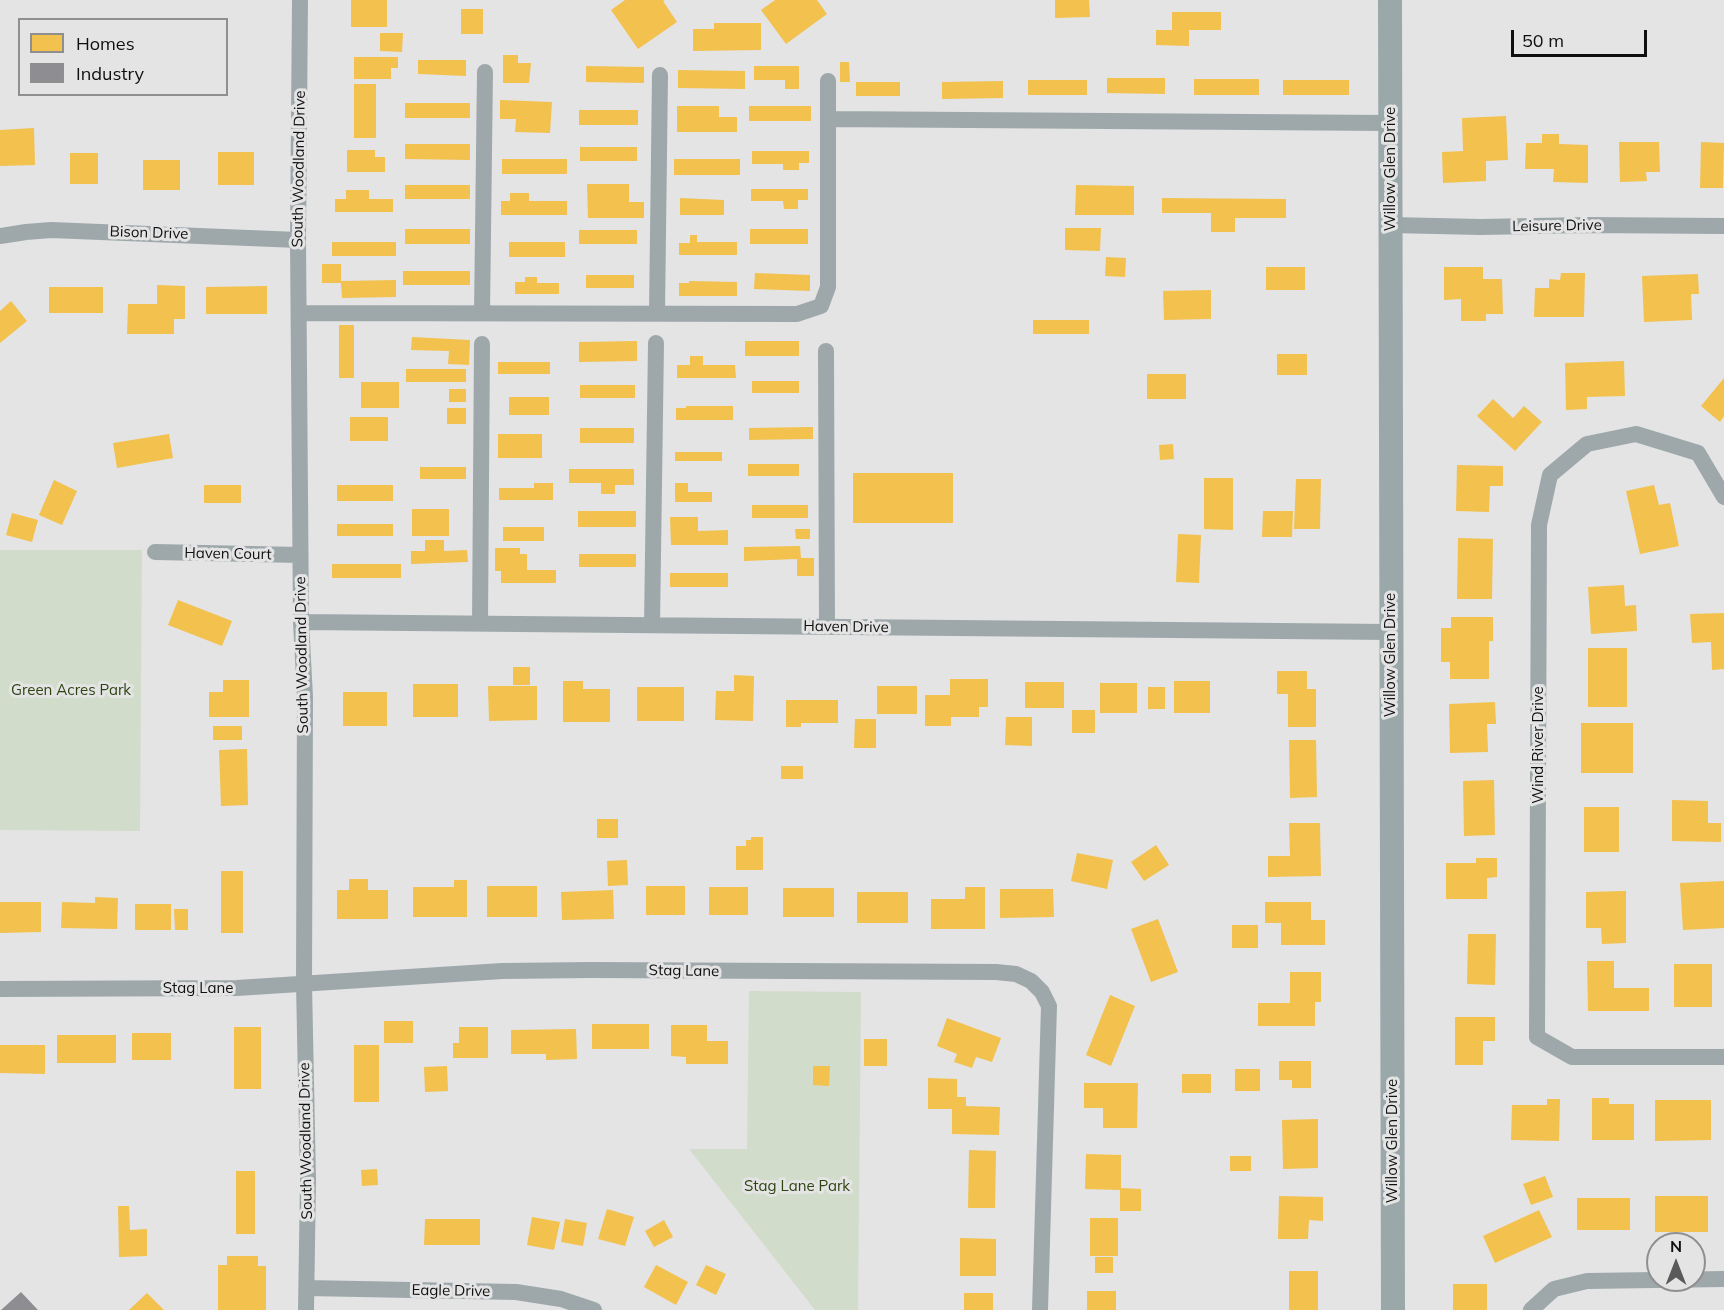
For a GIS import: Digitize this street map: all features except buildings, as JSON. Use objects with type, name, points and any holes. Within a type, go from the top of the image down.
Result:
[{"type":"main road","name":"Willow Glen Drive","points":[[1390,0],[1393,1310]]},
{"type":"street","name":"South Woodland Drive","points":[[300,0],[297,240],[301,622],[305,698],[304,984],[308,1180],[306,1310]]},
{"type":"street","points":[[482,313],[485,72]]},
{"type":"street","points":[[657,313],[660,75]]},
{"type":"street","points":[[299,313],[797,314],[821,306],[828,287],[828,81]]},
{"type":"street","points":[[828,118],[1389,123]]},
{"type":"street","name":"Leisure Drive","points":[[1390,225],[1724,226]]},
{"type":"street","name":"Bison Drive","points":[[0,236],[26,231],[51,230],[297,240]]},
{"type":"street","points":[[652,625],[656,343]]},
{"type":"street","points":[[480,623],[482,344]]},
{"type":"street","points":[[826,351],[827,627]]},
{"type":"street","name":"Wind River Drive","points":[[1724,497],[1698,453],[1636,434],[1587,444],[1550,475],[1539,525],[1537,1037],[1572,1057],[1724,1057]]},
{"type":"street","name":"Haven Court","points":[[155,552],[300,555]]},
{"type":"street","name":"Haven Drive","points":[[301,622],[1390,632]]},
{"type":"street","name":"Stag Lane","points":[[0,989],[237,988],[502,971],[996,972],[1016,974],[1031,981],[1042,992],[1048,1006],[1040,1310]]},
{"type":"street","points":[[1531,1310],[1554,1288],[1587,1281],[1724,1280]]},
{"type":"street","name":"Eagle Drive","points":[[307,1288],[516,1292],[561,1299],[594,1310]]},
{"type":"green space","name":"Green Acres Park","points":[[0,550],[142,550],[140,831],[0,830]]},
{"type":"green space","name":"Stag Lane Park","points":[[749,991],[861,992],[858,1310],[815,1310],[689,1149],[747,1149]]}]
